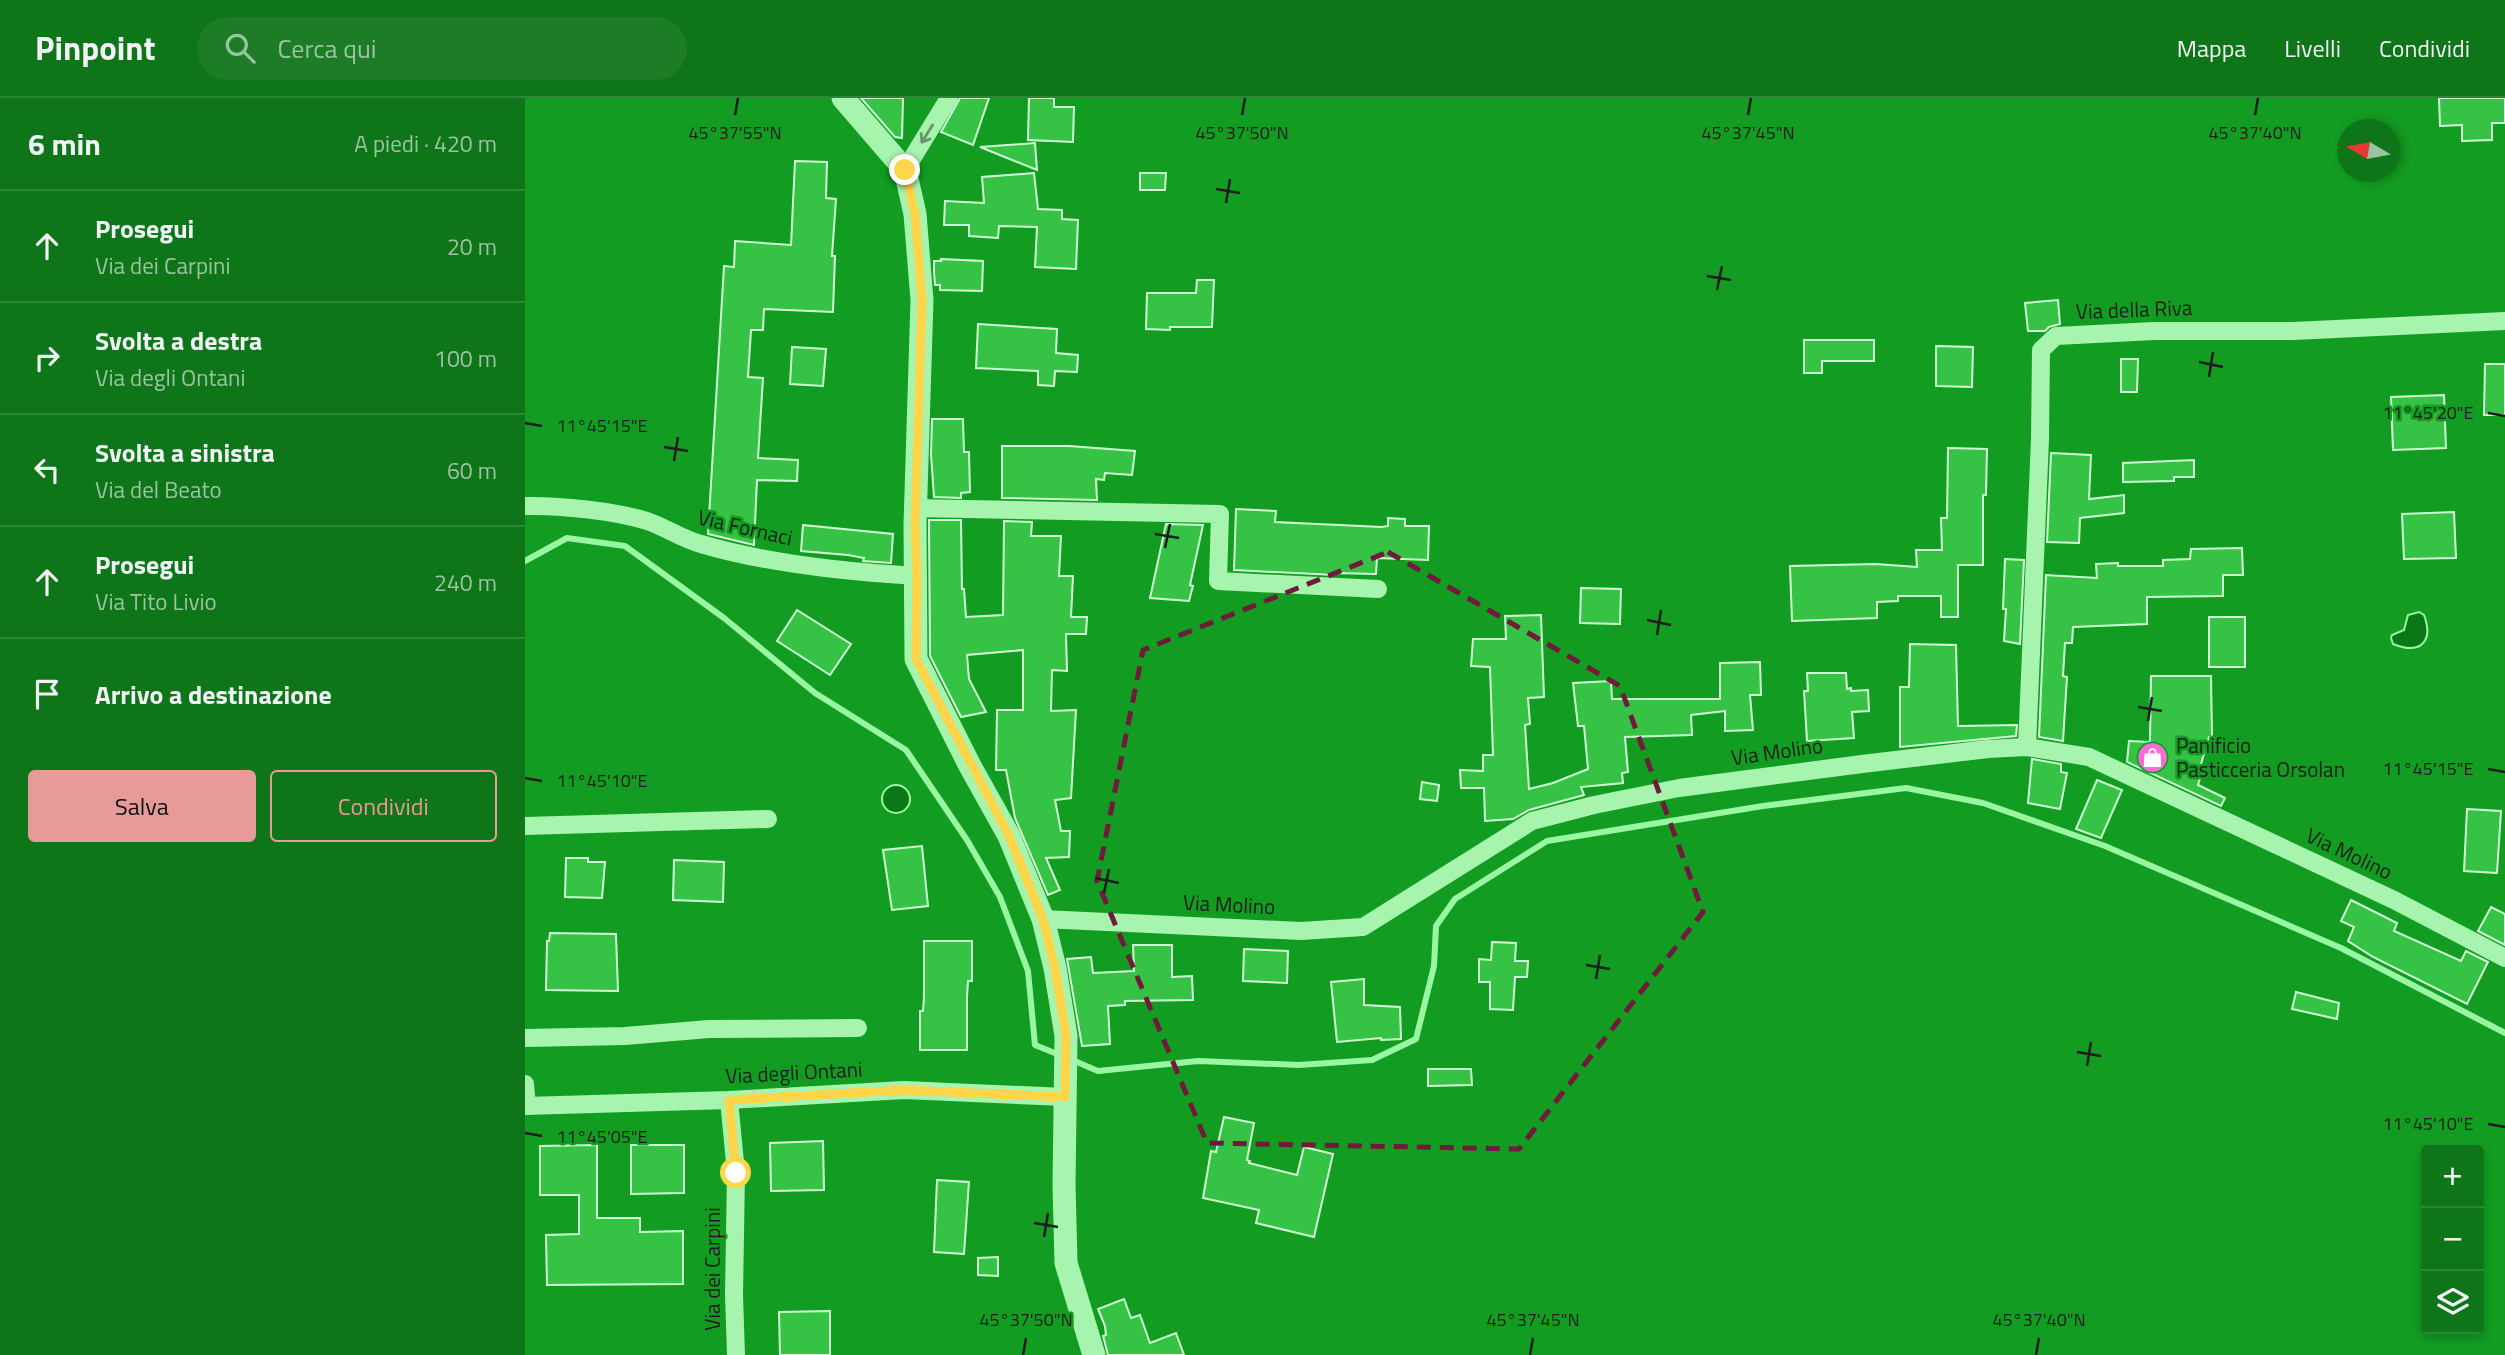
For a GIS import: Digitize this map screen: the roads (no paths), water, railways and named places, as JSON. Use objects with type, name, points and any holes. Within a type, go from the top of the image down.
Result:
[{"type":"street","points":[[843,98],[905,170],[915,214],[922,300],[915,508],[916,659],[1009,836],[1043,919],[1055,968],[1066,1035],[1066,1263],[1094,1355]]},
{"type":"street","points":[[905,170],[949,98]]},
{"type":"street","name":"Via della Riva","points":[[2027,747],[2039,479],[2041,350],[2056,335],[2154,331],[2293,331],[2505,321]]},
{"type":"street","name":"Via Fornaci","points":[[525,506],[576,509],[646,521],[699,544],[845,572],[917,576]]},
{"type":"street","points":[[915,508],[1220,514],[1218,581],[1378,589]]},
{"type":"street","name":"Via Molino","points":[[1043,919],[1301,931],[1363,927],[1532,821],[1679,788],[1862,764],[2027,747],[2089,757],[2394,900],[2505,958]]},
{"type":"street","points":[[525,827],[768,819]]},
{"type":"street","points":[[525,1038],[625,1036],[709,1029],[858,1028]]},
{"type":"street","points":[[525,1084],[526,1106]]},
{"type":"street","name":"Via degli Ontani","points":[[526,1106],[729,1100],[904,1090],[1065,1097]]},
{"type":"street","name":"Via dei Carpini","points":[[729,1100],[736,1173],[736,1355]]},
{"type":"waterway","points":[[525,561],[567,538],[625,546],[724,618],[815,693],[906,750],[967,840],[1000,897],[1028,971],[1035,1045],[1062,1056]]},
{"type":"waterway","points":[[1072,1060],[1098,1071],[1198,1061],[1299,1065],[1372,1060],[1416,1039],[1434,966],[1436,926],[1455,899],[1547,841],[1763,806],[1906,788],[1983,803],[2105,846],[2341,948],[2505,1033]]},
{"type":"place","name":"Panificio Pasticceria Orsolan","points":[[2153,758]]}]
